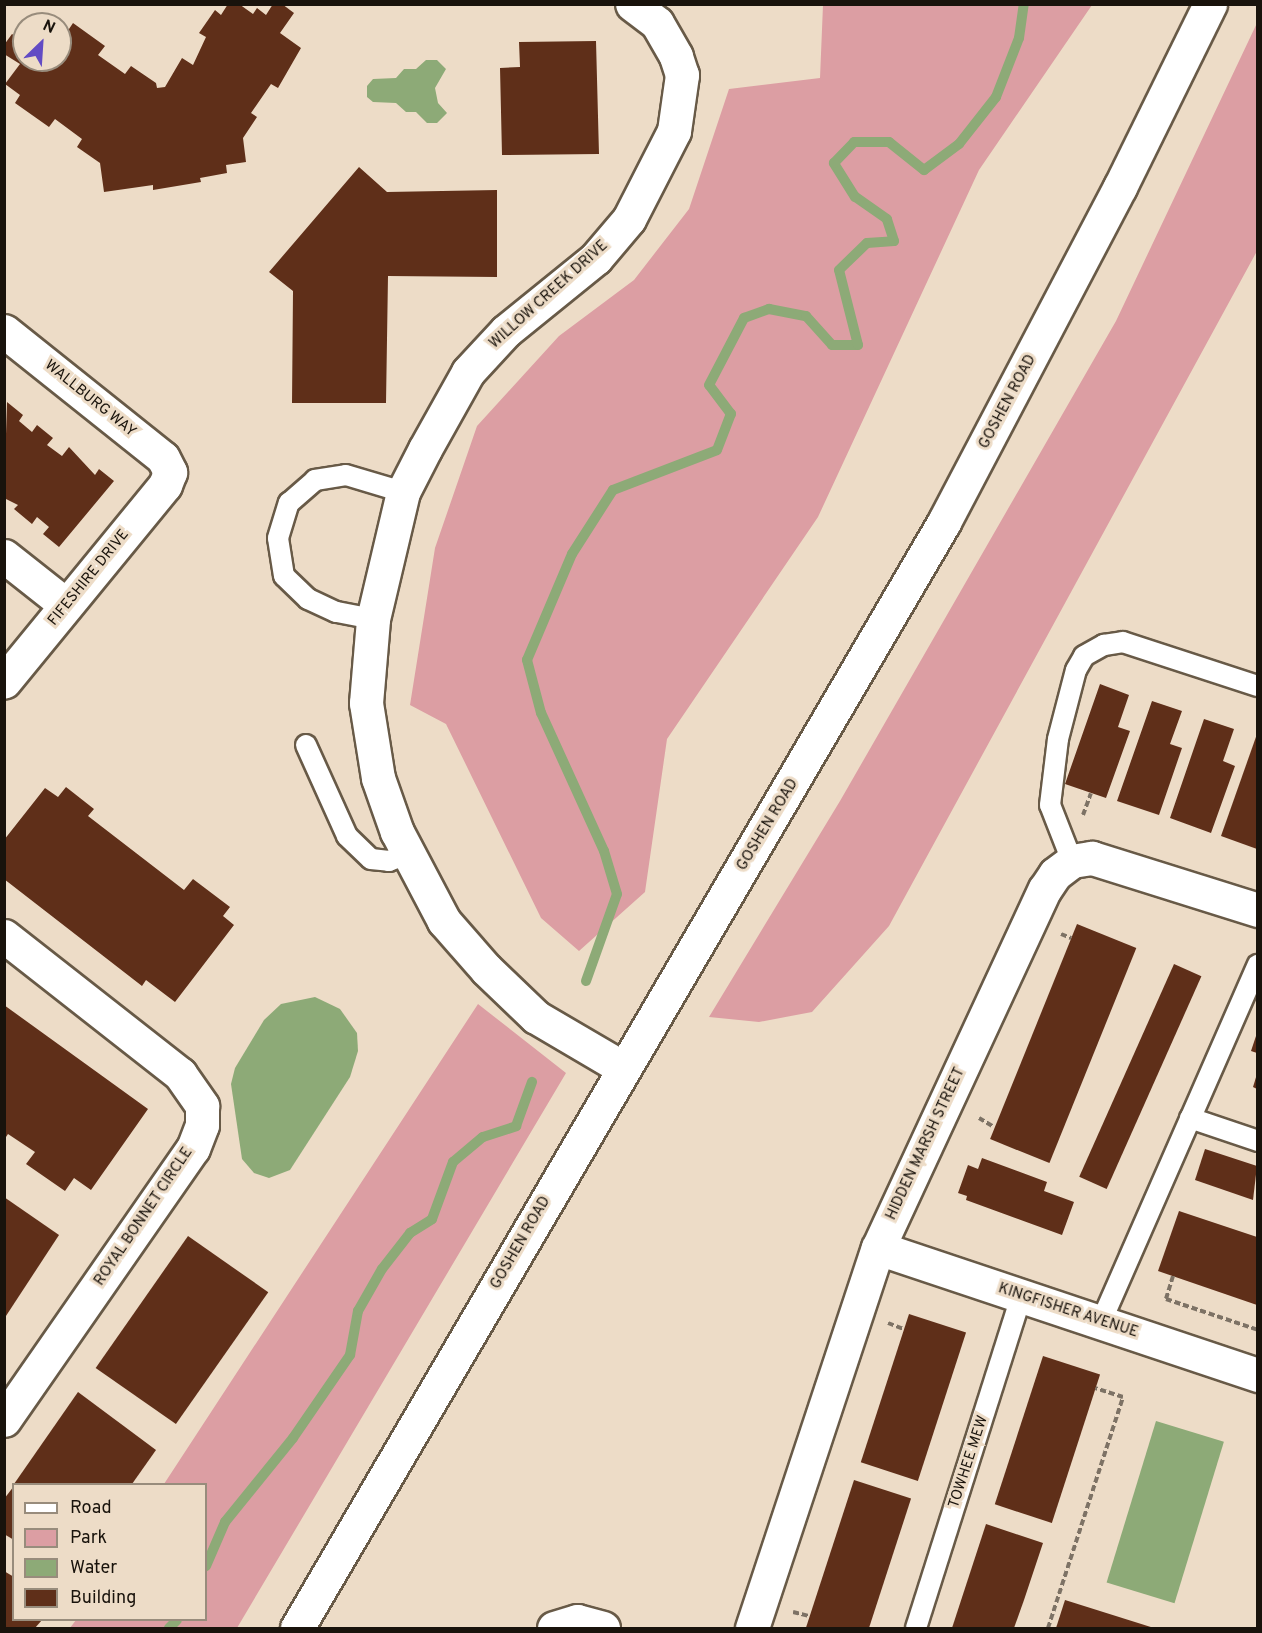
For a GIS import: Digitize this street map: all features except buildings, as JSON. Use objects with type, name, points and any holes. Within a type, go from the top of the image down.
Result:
[{"type":"street","name":"WILLOW CREEK DRIVE","points":[[623,1068],[536,1017],[486,969],[444,921],[407,854],[378,777],[366,703],[373,619],[403,492],[468,372],[506,331],[596,258],[629,219],[661,162],[674,131],[682,75],[657,23],[632,4]]},
{"type":"street","name":"GOSHEN ROAD","points":[[297,1629],[623,1068],[857,677],[944,522],[1125,177],[1210,4]]},
{"type":"street","name":"WALLBURG WAY","points":[[4,331],[163,458],[170,472]]},
{"type":"street","name":"FIFESHIRE DRIVE","points":[[4,682],[165,485],[170,472]]},
{"type":"street","points":[[4,556],[66,605]]},
{"type":"street","points":[[1072,861],[1092,858],[1115,863],[1257,910]]},
{"type":"street","name":"HIDDEN MARSH STREET","points":[[752,1629],[878,1248],[1045,889],[1055,874],[1072,861]]},
{"type":"street","name":"ROYAL BONNET CIRCLE","points":[[4,936],[180,1074],[202,1106],[202,1125],[193,1148],[4,1420]]},
{"type":"street","name":"KINGFISHER AVENUE","points":[[878,1248],[1257,1374]]},
{"type":"street","points":[[554,1629],[577,1621],[603,1629]]},
{"type":"lane","points":[[373,619],[336,612],[308,599],[284,576],[278,538],[289,503],[315,480],[345,475],[403,492]]},
{"type":"lane","points":[[1072,861],[1050,805],[1058,739],[1076,670],[1084,656],[1104,645],[1123,642],[1257,686]]},
{"type":"lane","points":[[306,745],[347,836],[371,859],[389,861],[407,854]]},
{"type":"lane","points":[[1101,1322],[1257,965]]},
{"type":"lane","points":[[1190,1118],[1257,1141]]},
{"type":"lane","name":"TOWHEE MEW","points":[[916,1629],[1022,1296]]},
{"type":"path","points":[[1173,1276],[1166,1299],[1257,1330]]},
{"type":"path","points":[[1048,1629],[1123,1397],[1095,1388]]},
{"type":"green space","points":[[823,5],[1092,5],[979,170],[818,517],[667,739],[645,892],[579,951],[541,918],[446,724],[410,705],[435,548],[477,426],[559,336],[634,280],[689,209],[729,89],[820,78]]},
{"type":"green space","points":[[1257,23],[1257,251],[889,926],[812,1012],[759,1022],[709,1017],[840,801],[1116,321]]},
{"type":"green space","points":[[478,1004],[566,1073],[237,1628],[70,1628],[75,1621],[207,1621],[207,1483],[165,1483]]},
{"type":"water","points":[[426,60],[437,60],[446,69],[435,88],[438,103],[447,113],[437,123],[427,123],[416,112],[406,112],[396,103],[373,102],[367,97],[367,86],[373,79],[396,78],[404,69],[416,69]]},
{"type":"water","points":[[315,997],[340,1009],[357,1033],[358,1051],[350,1077],[290,1170],[269,1178],[254,1173],[242,1159],[231,1084],[235,1068],[264,1020],[281,1004]]},
{"type":"water","points":[[1156,1421],[1224,1442],[1174,1603],[1107,1583]]},
{"type":"waterway","points":[[586,981],[617,894],[604,851],[541,713],[527,660],[572,554],[613,490],[717,450],[731,414],[709,385],[744,318],[769,309],[806,316],[832,345],[858,345],[839,270],[867,243],[894,241],[887,219],[855,197],[834,163],[854,142],[889,142],[924,170],[959,144],[996,97],[1019,38],[1024,4]]},
{"type":"waterway","points":[[207,1564],[225,1522],[293,1438],[350,1355],[358,1311],[382,1269],[410,1233],[432,1219],[453,1162],[483,1137],[516,1126],[532,1082]]},
{"type":"waterway","points":[[169,1628],[176,1621]]}]
